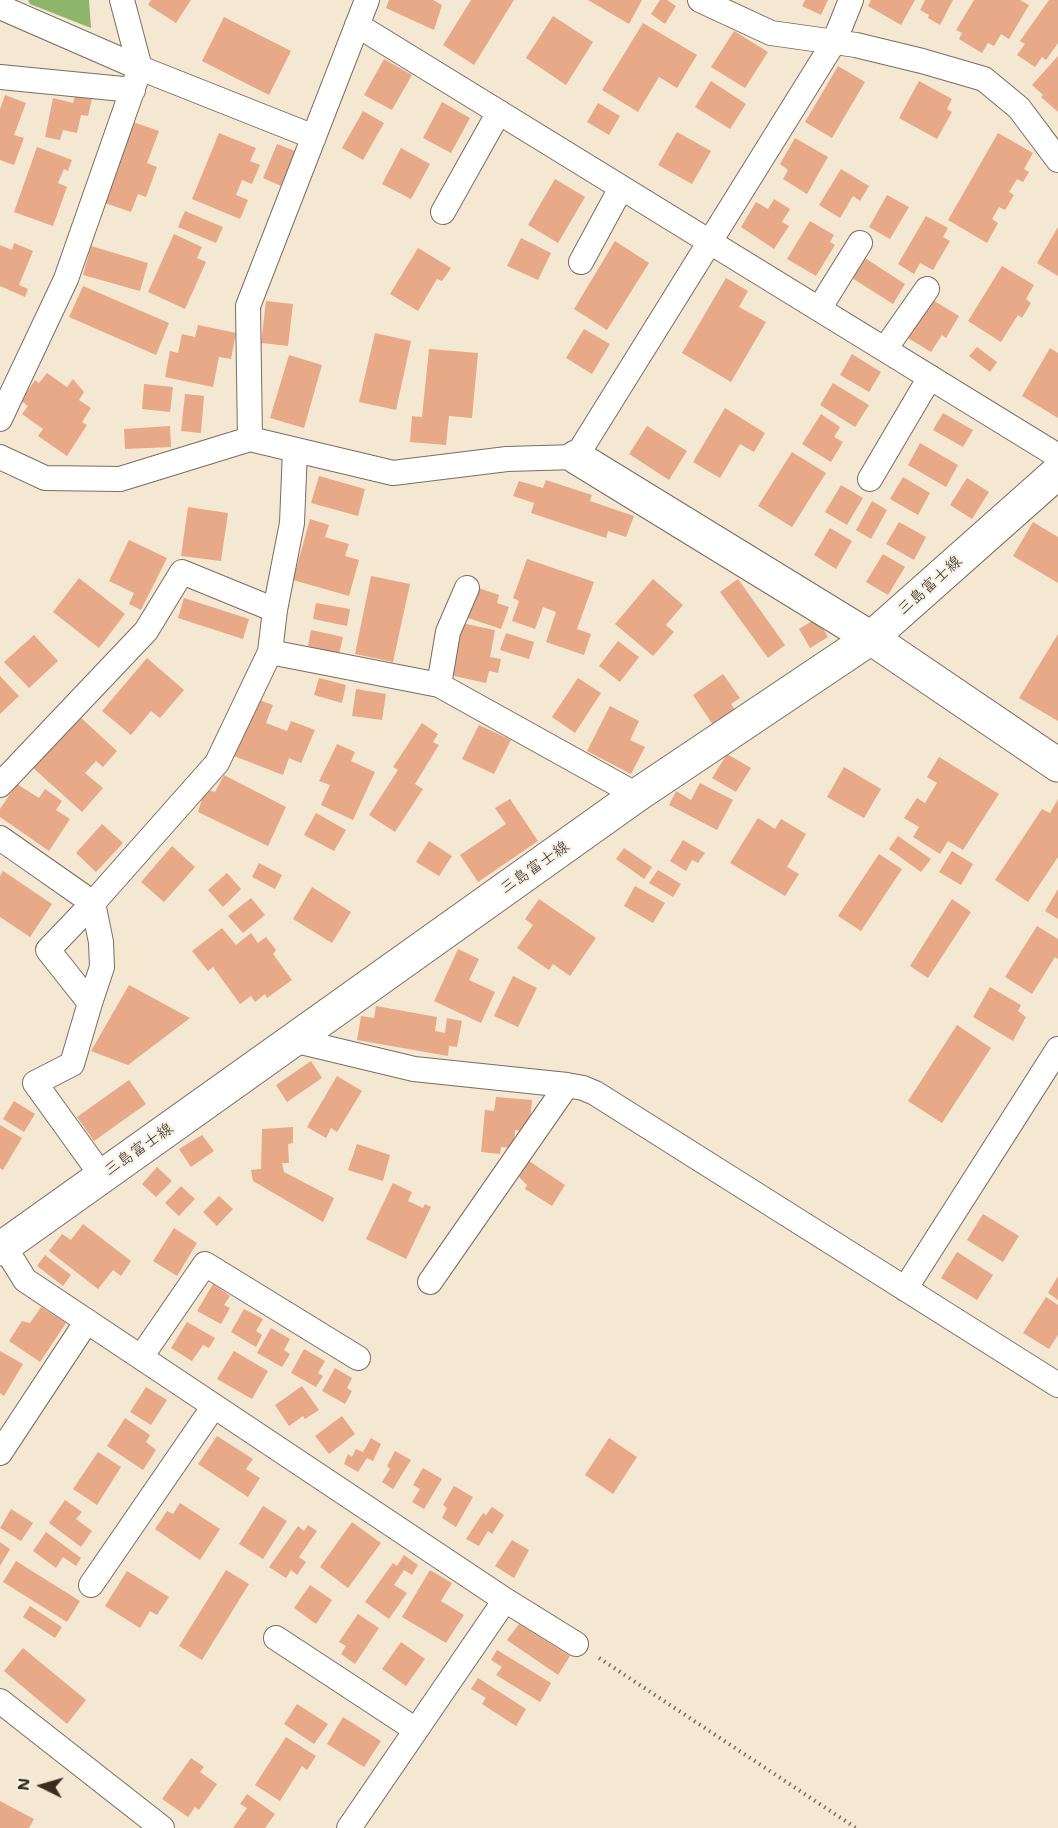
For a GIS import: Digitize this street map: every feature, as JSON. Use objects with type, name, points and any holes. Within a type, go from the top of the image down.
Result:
[{"type":"main road","points":[[576,457],[871,638],[1058,765]]},
{"type":"main road","name":"三島富士線","points":[[2,1247],[637,795],[871,638],[1058,472]]},
{"type":"street","points":[[0,419],[66,279],[137,79],[122,0]]},
{"type":"street","points":[[250,439],[248,306],[367,0]]},
{"type":"street","points":[[0,457],[45,478],[120,479],[250,439],[393,472],[507,459],[576,457],[834,42],[851,0]]},
{"type":"street","points":[[705,1],[771,33],[856,45],[984,79],[1019,108],[1058,160]]},
{"type":"street","points":[[0,7],[137,79],[314,137]]},
{"type":"street","points":[[357,25],[1058,456]]},
{"type":"street","points":[[0,77],[137,79]]},
{"type":"street","points":[[443,212],[499,112]]},
{"type":"street","points":[[581,262],[621,188]]},
{"type":"street","points":[[819,309],[860,243]]},
{"type":"street","points":[[885,349],[927,289]]},
{"type":"street","points":[[870,479],[930,377]]},
{"type":"street","points":[[90,1003],[48,950],[93,903],[217,763],[270,652],[275,610],[292,523],[295,450]]},
{"type":"street","points":[[0,784],[146,631],[182,572],[275,610]]},
{"type":"street","points":[[439,685],[448,632],[467,588]]},
{"type":"street","points":[[270,652],[439,685],[637,795]]},
{"type":"street","points":[[0,838],[93,903],[101,942],[102,967],[72,1064],[35,1083],[102,1176]]},
{"type":"street","points":[[293,1041],[414,1069],[567,1085],[595,1093],[1058,1385]]},
{"type":"street","points":[[904,1289],[1058,1049]]},
{"type":"street","points":[[430,1282],[567,1085]]},
{"type":"street","points":[[2,1247],[25,1280],[505,1600],[576,1644]]},
{"type":"street","points":[[141,1358],[205,1264],[358,1358]]},
{"type":"street","points":[[0,1453],[87,1321]]},
{"type":"street","points":[[92,1585],[214,1406]]},
{"type":"street","points":[[349,1828],[505,1600]]},
{"type":"street","points":[[276,1638],[416,1730]]},
{"type":"street","points":[[0,1701],[162,1828]]},
{"type":"path","points":[[576,1644],[856,1828]]},
{"type":"green space","points":[[28,0],[89,0],[91,28],[30,4]]},
{"type":"building","points":[[151,0],[191,0],[176,23],[148,5]]},
{"type":"building","points":[[389,0],[433,0],[442,5],[434,30],[386,8]]},
{"type":"building","points":[[471,0],[514,0],[474,65],[443,45]]},
{"type":"building","points":[[588,0],[642,0],[629,24]]},
{"type":"building","points":[[660,0],[667,0],[676,6],[665,24],[651,14]]},
{"type":"building","points":[[805,0],[828,0],[821,15],[802,6]]},
{"type":"building","points":[[871,0],[915,0],[901,25],[868,6]]},
{"type":"building","points":[[925,0],[953,0],[940,25],[920,10]]},
{"type":"building","points":[[974,0],[1020,0],[1029,5],[1009,39],[1001,34],[994,46],[988,43],[982,53],[959,39],[962,33],[956,30]]},
{"type":"building","points":[[1049,0],[1058,0],[1058,43],[1046,60],[1042,57],[1035,67],[1017,55],[1025,44],[1020,41]]},
{"type":"building","points":[[553,16],[593,42],[566,85],[526,58]]},
{"type":"building","points":[[224,17],[291,51],[269,95],[202,61]]},
{"type":"building","points":[[643,23],[697,55],[677,88],[659,77],[638,112],[602,90]]},
{"type":"building","points":[[734,31],[768,52],[745,88],[711,67]]},
{"type":"building","points":[[1058,56],[1058,112],[1041,97],[1043,95],[1032,85]]},
{"type":"building","points":[[384,59],[412,75],[392,110],[364,95]]},
{"type":"building","points":[[838,66],[865,82],[832,138],[805,122]]},
{"type":"building","points":[[711,81],[746,104],[730,129],[695,107]]},
{"type":"building","points":[[919,81],[952,99],[947,109],[952,112],[937,139],[899,118]]},
{"type":"building","points":[[5,95],[26,103],[14,135],[24,138],[14,165],[0,160],[0,109]]},
{"type":"building","points":[[75,96],[92,99],[88,116],[81,115],[77,133],[63,130],[60,140],[45,137],[53,98],[73,103]]},
{"type":"building","points":[[442,102],[470,118],[451,153],[423,138]]},
{"type":"building","points":[[598,103],[620,116],[609,135],[587,122]]},
{"type":"building","points":[[363,111],[384,123],[363,160],[342,148]]},
{"type":"building","points":[[133,122],[159,131],[147,163],[157,167],[146,197],[138,194],[131,212],[105,203]]},
{"type":"building","points":[[677,132],[711,151],[692,184],[658,165]]},
{"type":"building","points":[[219,133],[256,148],[250,161],[260,165],[252,184],[242,180],[236,195],[248,200],[240,219],[192,199]]},
{"type":"building","points":[[998,133],[1033,153],[1024,169],[1029,172],[1023,182],[1017,179],[1009,192],[1014,195],[1005,210],[999,207],[992,219],[998,223],[987,243],[948,220]]},
{"type":"building","points":[[795,138],[828,157],[807,194],[783,179],[788,170],[780,164]]},
{"type":"building","points":[[277,144],[295,151],[281,186],[263,178]]},
{"type":"building","points":[[37,147],[72,160],[68,171],[64,169],[58,183],[67,187],[53,226],[14,212]]},
{"type":"building","points":[[401,148],[430,164],[411,199],[382,184]]},
{"type":"building","points":[[841,169],[869,186],[860,201],[853,196],[840,218],[819,205]]},
{"type":"building","points":[[555,179],[585,197],[558,243],[528,225]]},
{"type":"building","points":[[887,195],[909,207],[890,239],[869,227]]},
{"type":"building","points":[[774,199],[790,209],[782,222],[789,226],[774,249],[741,227],[756,202],[768,209]]},
{"type":"building","points":[[185,211],[223,227],[216,243],[178,227]]},
{"type":"building","points":[[926,216],[948,228],[943,237],[950,241],[933,270],[920,263],[914,274],[898,264]]},
{"type":"building","points":[[810,221],[834,235],[830,242],[835,245],[816,276],[787,259]]},
{"type":"building","points":[[1058,227],[1058,276],[1037,263]]},
{"type":"building","points":[[174,234],[202,247],[197,258],[206,262],[185,309],[148,292]]},
{"type":"building","points":[[521,238],[551,253],[538,280],[507,266]]},
{"type":"building","points":[[615,241],[649,263],[607,330],[574,309]]},
{"type":"building","points":[[14,243],[33,251],[19,285],[28,289],[25,297],[0,286],[0,245],[12,250]]},
{"type":"building","points":[[91,246],[148,263],[140,291],[83,275]]},
{"type":"building","points":[[418,248],[451,268],[442,281],[437,279],[418,311],[390,294]]},
{"type":"building","points":[[865,258],[905,284],[893,304],[852,278]]},
{"type":"building","points":[[1002,266],[1034,285],[1026,299],[1031,303],[1022,318],[1018,315],[1001,342],[968,321]]},
{"type":"building","points":[[726,278],[748,291],[739,307],[766,322],[731,382],[682,353]]},
{"type":"building","points":[[83,286],[169,323],[156,355],[69,317]]},
{"type":"building","points":[[931,299],[959,316],[946,338],[942,335],[931,352],[908,338]]},
{"type":"building","points":[[266,301],[293,304],[288,346],[261,343]]},
{"type":"building","points":[[198,325],[236,333],[231,359],[219,357],[213,387],[165,377],[170,351],[178,353],[182,334],[195,337]]},
{"type":"building","points":[[584,329],[610,344],[592,374],[566,358]]},
{"type":"building","points":[[375,333],[411,341],[396,410],[359,402]]},
{"type":"building","points":[[977,347],[997,362],[990,372],[969,356]]},
{"type":"building","points":[[1050,348],[1058,353],[1058,418],[1022,396]]},
{"type":"building","points":[[429,349],[478,353],[472,418],[449,416],[446,445],[410,442],[412,416],[422,417]]},
{"type":"building","points":[[852,354],[881,372],[869,392],[840,375]]},
{"type":"building","points":[[289,355],[322,365],[304,428],[270,418]]},
{"type":"building","points":[[47,373],[67,387],[73,379],[84,392],[79,400],[91,408],[82,422],[87,425],[67,456],[38,436],[43,429],[22,414],[28,406],[21,401],[35,380],[39,383]]},
{"type":"building","points":[[833,383],[869,405],[855,427],[820,405]]},
{"type":"building","points":[[144,384],[173,387],[170,412],[142,409]]},
{"type":"building","points":[[185,394],[204,396],[201,433],[181,431]]},
{"type":"building","points":[[725,408],[765,433],[754,452],[740,444],[720,478],[693,462]]},
{"type":"building","points":[[943,413],[973,430],[963,447],[933,430]]},
{"type":"building","points":[[821,414],[840,427],[834,437],[843,442],[831,462],[802,444]]},
{"type":"building","points":[[170,426],[171,447],[125,449],[124,429]]},
{"type":"building","points":[[647,426],[687,451],[669,480],[629,454]]},
{"type":"building","points":[[920,443],[958,465],[946,487],[908,465]]},
{"type":"building","points":[[792,452],[826,473],[792,527],[758,506]]},
{"type":"building","points":[[319,476],[365,489],[358,516],[311,503]]},
{"type":"building","points":[[903,477],[930,493],[918,515],[890,499]]},
{"type":"building","points":[[967,478],[989,492],[972,519],[950,505]]},
{"type":"building","points":[[546,480],[592,495],[590,501],[634,516],[626,537],[608,531],[606,538],[531,513],[534,503],[513,496],[519,481],[543,488]]},
{"type":"building","points":[[841,485],[863,498],[847,525],[825,512]]},
{"type":"building","points":[[872,501],[887,510],[871,539],[856,530]]},
{"type":"building","points":[[188,507],[228,513],[221,561],[181,556]]},
{"type":"building","points":[[310,519],[329,525],[325,537],[349,544],[345,556],[359,560],[349,596],[293,580]]},
{"type":"building","points":[[899,522],[926,537],[914,560],[886,544]]},
{"type":"building","points":[[1033,522],[1058,537],[1058,583],[1013,556]]},
{"type":"building","points":[[830,528],[852,541],[836,569],[814,555]]},
{"type":"building","points":[[129,540],[167,558],[141,610],[129,604],[134,593],[109,581]]},
{"type":"building","points":[[883,554],[905,567],[888,595],[866,582]]},
{"type":"building","points":[[527,559],[594,582],[577,629],[591,634],[584,655],[546,642],[556,612],[543,607],[535,629],[512,621],[519,601],[513,598]]},
{"type":"building","points":[[371,576],[410,584],[393,662],[355,654]]},
{"type":"building","points":[[79,578],[125,614],[99,648],[53,612]]},
{"type":"building","points":[[653,579],[683,605],[666,625],[674,632],[653,656],[615,624]]},
{"type":"building","points":[[738,579],[785,645],[768,658],[720,592]]},
{"type":"building","points":[[476,587],[499,595],[497,603],[509,607],[501,629],[465,617]]},
{"type":"building","points":[[184,598],[249,619],[243,639],[178,618]]},
{"type":"building","points":[[316,603],[350,609],[347,626],[313,619]]},
{"type":"building","points":[[817,618],[828,637],[810,648],[799,629]]},
{"type":"building","points":[[461,623],[495,630],[490,657],[501,659],[498,673],[489,671],[486,683],[450,675]]},
{"type":"building","points":[[311,630],[343,637],[339,654],[308,646]]},
{"type":"building","points":[[506,633],[534,642],[529,659],[500,650]]},
{"type":"building","points":[[1058,634],[1058,721],[1019,698]]},
{"type":"building","points":[[34,635],[58,661],[29,688],[4,662]]},
{"type":"building","points":[[618,641],[639,657],[620,682],[599,666]]},
{"type":"building","points":[[147,658],[184,690],[160,718],[151,711],[131,735],[102,711]]},
{"type":"building","points":[[723,674],[740,698],[731,704],[735,710],[713,725],[693,695]]},
{"type":"building","points":[[0,676],[19,696],[0,714]]},
{"type":"building","points":[[319,678],[346,685],[342,703],[314,695]]},
{"type":"building","points":[[578,678],[601,693],[575,733],[552,717]]},
{"type":"building","points":[[356,689],[386,694],[382,720],[352,716]]},
{"type":"building","points":[[256,699],[273,705],[266,723],[287,731],[291,721],[315,730],[301,763],[289,758],[283,775],[234,756]]},
{"type":"building","points":[[610,706],[639,721],[630,740],[645,747],[631,774],[587,751]]},
{"type":"building","points":[[77,714],[117,751],[103,767],[96,761],[85,773],[103,788],[82,812],[31,766]]},
{"type":"building","points":[[422,723],[438,734],[433,742],[439,745],[415,784],[423,789],[395,832],[369,815],[398,770],[393,767]]},
{"type":"building","points":[[479,725],[511,740],[494,774],[462,759]]},
{"type":"building","points":[[337,744],[355,752],[351,761],[375,772],[353,820],[321,805],[330,785],[319,781]]},
{"type":"building","points":[[727,754],[751,768],[736,792],[712,778]]},
{"type":"building","points":[[939,757],[999,794],[963,850],[948,841],[940,854],[913,837],[919,827],[904,818],[917,798],[925,803],[937,783],[927,777]]},
{"type":"building","points":[[844,767],[881,789],[864,818],[827,797]]},
{"type":"building","points":[[224,775],[286,807],[268,846],[198,812],[205,789],[215,792]]},
{"type":"building","points":[[700,783],[733,800],[717,830],[669,805],[676,791],[691,800]]},
{"type":"building","points":[[17,784],[39,798],[45,789],[62,801],[56,810],[70,819],[49,851],[0,817],[0,809]]},
{"type":"building","points":[[510,799],[538,841],[478,882],[460,855],[506,824],[495,808]]},
{"type":"building","points":[[1058,799],[1058,857],[1028,902],[995,880],[1042,809],[1050,813]]},
{"type":"building","points":[[316,813],[346,830],[334,851],[304,835]]},
{"type":"building","points":[[758,818],[775,829],[781,819],[806,834],[787,867],[799,874],[785,896],[730,863]]},
{"type":"building","points":[[102,824],[123,843],[96,872],[76,853]]},
{"type":"building","points":[[898,836],[931,859],[921,872],[889,849]]},
{"type":"building","points":[[683,840],[705,853],[698,863],[692,860],[686,871],[670,861]]},
{"type":"building","points":[[429,841],[452,856],[439,876],[416,862]]},
{"type":"building","points":[[172,846],[195,867],[164,902],[141,882]]},
{"type":"building","points":[[624,848],[652,867],[644,879],[616,859]]},
{"type":"building","points":[[952,851],[973,864],[961,885],[939,872]]},
{"type":"building","points":[[879,854],[902,869],[861,931],[838,916]]},
{"type":"building","points":[[259,863],[282,875],[275,889],[252,877]]},
{"type":"building","points":[[658,870],[681,884],[673,897],[649,883]]},
{"type":"building","points":[[3,871],[52,904],[30,937],[0,917],[0,876]]},
{"type":"building","points":[[227,873],[241,889],[223,907],[208,890]]},
{"type":"building","points":[[635,886],[665,903],[653,923],[624,906]]},
{"type":"building","points":[[312,887],[351,912],[332,943],[293,919]]},
{"type":"building","points":[[1058,889],[1058,919],[1045,911]]},
{"type":"building","points":[[251,898],[265,915],[243,933],[228,916]]},
{"type":"building","points":[[539,899],[596,938],[570,976],[553,964],[549,970],[517,948],[533,925],[525,919]]},
{"type":"building","points":[[952,899],[971,912],[928,978],[910,966]]},
{"type":"building","points":[[1037,926],[1058,939],[1058,959],[1055,957],[1032,994],[1005,977]]},
{"type":"building","points":[[222,928],[236,945],[251,933],[258,943],[266,937],[276,950],[273,954],[292,980],[267,998],[265,994],[255,1002],[251,996],[240,1004],[213,967],[208,971],[192,951]]},
{"type":"building","points":[[458,949],[479,959],[469,980],[495,992],[481,1023],[434,1001]]},
{"type":"building","points":[[513,976],[537,988],[518,1027],[494,1016]]},
{"type":"building","points":[[129,985],[190,1018],[128,1065],[91,1051]]},
{"type":"building","points":[[990,987],[1021,1005],[1018,1011],[1026,1017],[1013,1041],[973,1017]]},
{"type":"building","points":[[376,1006],[437,1017],[435,1031],[445,1033],[447,1018],[462,1021],[457,1047],[449,1046],[448,1056],[357,1040],[361,1016],[374,1018]]},
{"type":"building","points":[[957,1025],[991,1048],[942,1123],[908,1101]]},
{"type":"building","points":[[311,1061],[322,1078],[287,1102],[276,1085]]},
{"type":"building","points":[[337,1076],[362,1091],[337,1132],[331,1128],[326,1138],[307,1127]]},
{"type":"building","points":[[129,1080],[146,1104],[94,1141],[77,1117]]},
{"type":"building","points":[[496,1097],[532,1100],[529,1132],[515,1130],[514,1148],[501,1147],[500,1154],[481,1152],[485,1110],[494,1111]]},
{"type":"building","points":[[14,1101],[35,1114],[24,1132],[3,1119]]},
{"type":"building","points":[[0,1125],[22,1138],[3,1170],[0,1168]]},
{"type":"building","points":[[293,1127],[293,1143],[288,1144],[289,1163],[282,1163],[284,1172],[334,1198],[323,1222],[253,1181],[251,1170],[261,1169],[262,1129]]},
{"type":"building","points":[[202,1135],[214,1151],[191,1167],[179,1149]]},
{"type":"building","points":[[357,1144],[390,1155],[383,1181],[348,1170]]},
{"type":"building","points":[[529,1161],[565,1185],[552,1206],[525,1189],[527,1185],[519,1177]]},
{"type":"building","points":[[157,1167],[172,1181],[156,1197],[142,1184]]},
{"type":"building","points":[[393,1183],[412,1192],[408,1201],[423,1208],[425,1204],[431,1207],[406,1259],[366,1239]]},
{"type":"building","points":[[181,1186],[195,1199],[179,1216],[165,1203]]},
{"type":"building","points":[[219,1196],[233,1209],[217,1226],[203,1212]]},
{"type":"building","points":[[983,1214],[1019,1236],[1003,1262],[967,1240]]},
{"type":"building","points":[[83,1224],[131,1261],[121,1276],[113,1270],[98,1289],[49,1251],[62,1234],[71,1240]]},
{"type":"building","points":[[174,1228],[197,1243],[177,1276],[153,1261]]},
{"type":"building","points":[[957,1252],[993,1275],[977,1300],[941,1278]]},
{"type":"building","points":[[45,1255],[71,1275],[63,1286],[37,1266]]},
{"type":"building","points":[[1058,1276],[1058,1300],[1048,1293]]},
{"type":"building","points":[[213,1284],[230,1296],[224,1305],[230,1308],[221,1324],[197,1311]]},
{"type":"building","points":[[1046,1297],[1058,1305],[1058,1335],[1049,1349],[1023,1333]]},
{"type":"building","points":[[41,1307],[66,1323],[40,1362],[9,1341],[22,1321],[30,1323]]},
{"type":"building","points":[[244,1309],[263,1319],[256,1331],[262,1335],[256,1347],[231,1332]]},
{"type":"building","points":[[187,1322],[215,1338],[209,1348],[203,1345],[192,1361],[171,1348]]},
{"type":"building","points":[[271,1328],[290,1339],[284,1350],[290,1354],[282,1367],[257,1353]]},
{"type":"building","points":[[304,1349],[325,1361],[318,1373],[323,1376],[316,1387],[291,1373]]},
{"type":"building","points":[[0,1351],[23,1364],[4,1396],[0,1393]]},
{"type":"building","points":[[234,1351],[268,1371],[252,1399],[217,1379]]},
{"type":"building","points":[[335,1368],[352,1378],[347,1388],[352,1391],[345,1404],[322,1391]]},
{"type":"building","points":[[302,1386],[319,1410],[305,1419],[303,1416],[289,1426],[275,1405]]},
{"type":"building","points":[[146,1387],[167,1400],[151,1425],[130,1412]]},
{"type":"building","points":[[342,1416],[355,1434],[329,1454],[315,1436]]},
{"type":"building","points":[[125,1418],[150,1435],[146,1442],[156,1450],[143,1470],[107,1446]]},
{"type":"building","points":[[217,1436],[253,1459],[246,1469],[260,1478],[248,1497],[198,1464]]},
{"type":"building","points":[[371,1438],[381,1444],[373,1461],[367,1458],[358,1472],[344,1464],[348,1454],[352,1457],[356,1449],[363,1452]]},
{"type":"building","points":[[609,1438],[637,1457],[613,1494],[585,1475]]},
{"type":"building","points":[[395,1451],[411,1460],[393,1489],[382,1482],[390,1469],[387,1466]]},
{"type":"building","points":[[98,1452],[121,1467],[97,1505],[73,1489]]},
{"type":"building","points":[[423,1468],[442,1479],[424,1509],[412,1502],[420,1489],[413,1485]]},
{"type":"building","points":[[454,1486],[473,1497],[456,1527],[442,1518],[447,1508],[443,1505]]},
{"type":"building","points":[[65,1500],[82,1512],[76,1519],[92,1531],[81,1547],[49,1523]]},
{"type":"building","points":[[180,1503],[220,1529],[200,1560],[155,1529],[167,1511],[173,1514]]},
{"type":"building","points":[[263,1506],[287,1521],[263,1559],[239,1544]]},
{"type":"building","points":[[492,1507],[504,1515],[492,1534],[488,1531],[479,1546],[466,1539],[483,1513],[486,1515]]},
{"type":"building","points":[[11,1509],[33,1523],[21,1541],[0,1528]]},
{"type":"building","points":[[352,1522],[381,1543],[348,1588],[320,1567]]},
{"type":"building","points":[[308,1525],[317,1531],[299,1557],[306,1562],[297,1575],[291,1570],[286,1578],[269,1567],[298,1526],[304,1531]]},
{"type":"building","points":[[46,1532],[81,1558],[76,1566],[63,1557],[56,1568],[33,1551]]},
{"type":"building","points":[[512,1540],[529,1550],[514,1578],[495,1566]]},
{"type":"building","points":[[0,1542],[10,1549],[0,1566]]},
{"type":"building","points":[[404,1555],[418,1565],[412,1575],[404,1570],[394,1585],[407,1593],[389,1619],[365,1602],[393,1563],[397,1566]]},
{"type":"building","points":[[16,1561],[80,1601],[67,1622],[3,1582]]},
{"type":"building","points":[[226,1570],[249,1584],[202,1660],[179,1646]]},
{"type":"building","points":[[430,1570],[452,1583],[441,1601],[464,1615],[446,1643],[402,1617]]},
{"type":"building","points":[[127,1571],[169,1597],[157,1615],[150,1611],[140,1628],[105,1606]]},
{"type":"building","points":[[310,1585],[332,1600],[316,1624],[294,1608]]},
{"type":"building","points":[[30,1606],[62,1627],[55,1638],[23,1617]]},
{"type":"building","points":[[358,1614],[379,1628],[355,1664],[341,1654],[346,1646],[339,1642]]},
{"type":"building","points":[[519,1624],[570,1656],[558,1675],[507,1640]]},
{"type":"building","points":[[401,1642],[425,1659],[406,1686],[382,1669]]},
{"type":"building","points":[[23,1648],[86,1700],[67,1724],[4,1671]]},
{"type":"building","points":[[497,1650],[551,1683],[540,1702],[496,1675],[502,1667],[491,1660]]},
{"type":"building","points":[[478,1678],[526,1709],[516,1726],[482,1704],[486,1698],[471,1689]]},
{"type":"building","points":[[297,1704],[328,1724],[314,1744],[284,1724]]},
{"type":"building","points":[[343,1717],[381,1741],[364,1767],[327,1744]]},
{"type":"building","points":[[286,1737],[316,1756],[307,1770],[302,1766],[280,1801],[255,1785]]},
{"type":"building","points":[[191,1758],[204,1767],[200,1772],[217,1784],[199,1810],[195,1807],[188,1817],[162,1799]]},
{"type":"building","points":[[247,1794],[275,1814],[265,1828],[233,1828],[247,1808],[240,1804]]},
{"type":"building","points":[[0,1801],[34,1819],[29,1828],[0,1828]]}]
